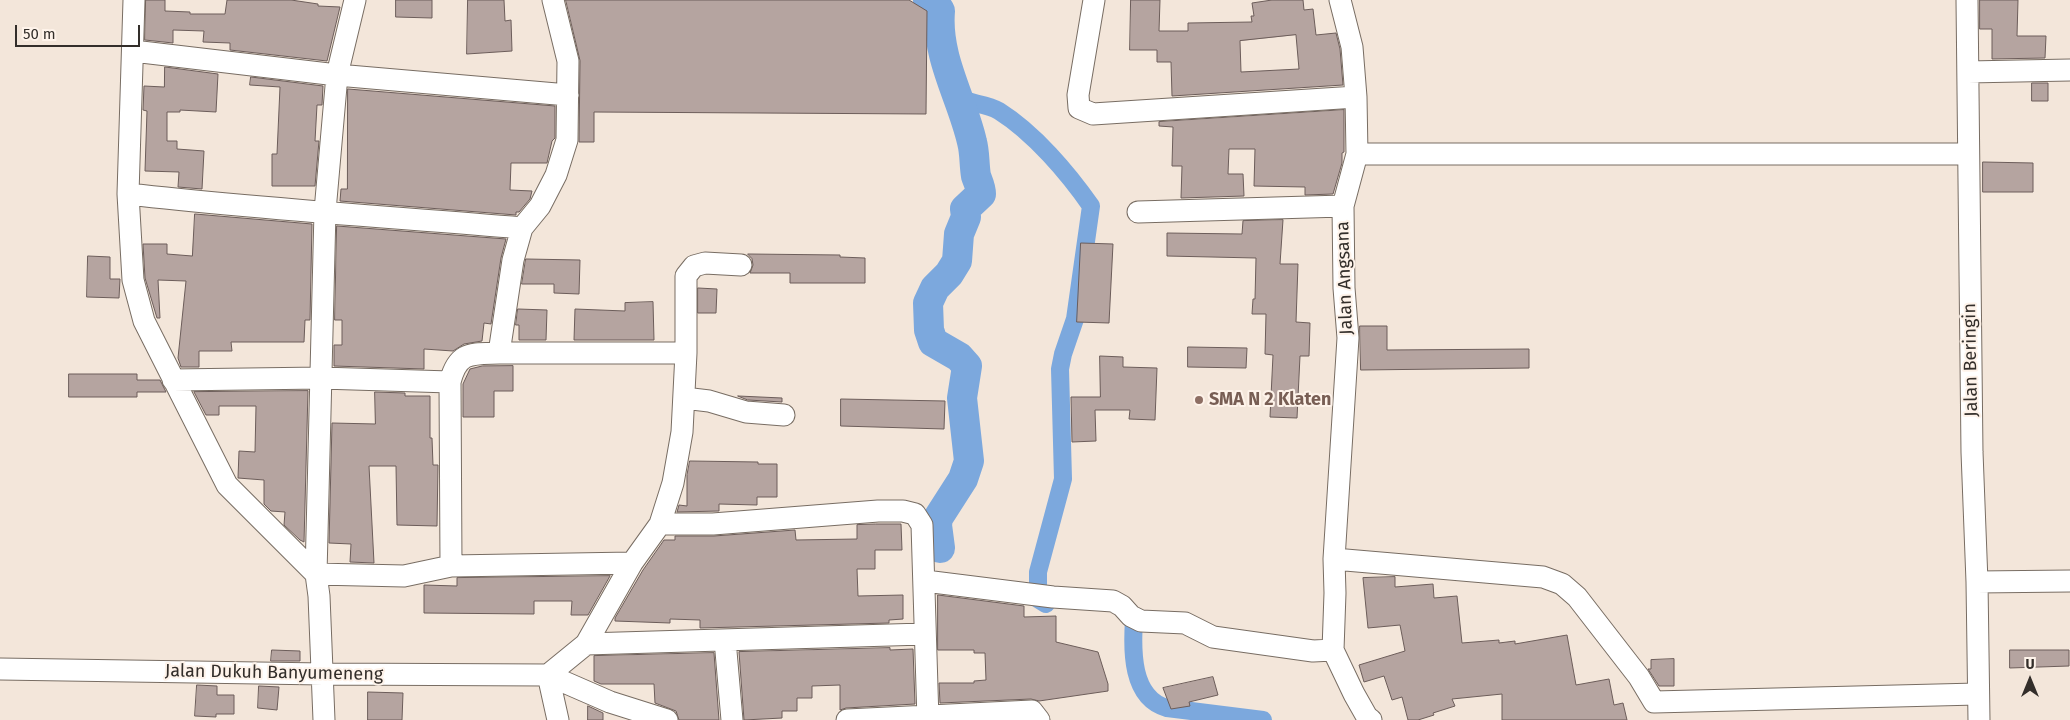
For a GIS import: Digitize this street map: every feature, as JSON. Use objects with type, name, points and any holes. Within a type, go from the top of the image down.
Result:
[{"type":"street","points":[[134,0],[128,194],[133,280],[144,321],[227,485],[316,574],[404,576],[451,566],[632,563]]},
{"type":"street","points":[[324,720],[323,674],[316,574],[325,211],[337,75],[355,0]]},
{"type":"street","points":[[499,353],[513,260],[522,228],[540,206],[556,175],[567,140],[568,61],[553,0]]},
{"type":"street","points":[[1094,0],[1078,95],[1080,108],[1086,113],[1356,97]]},
{"type":"street","name":"Jalan Angsana","points":[[1333,650],[1334,559],[1348,338],[1344,288],[1343,206],[1357,154],[1356,97],[1352,47],[1340,0]]},
{"type":"street","name":"Jalan Beringin","points":[[1966,0],[1972,452],[1978,582],[1979,720]]},
{"type":"street","points":[[133,51],[337,75],[568,95]]},
{"type":"street","points":[[1968,72],[2070,70]]},
{"type":"street","points":[[1357,154],[1968,154]]},
{"type":"street","points":[[128,194],[225,205],[325,211],[522,228]]},
{"type":"street","points":[[1138,212],[1343,206]]},
{"type":"street","points":[[548,675],[586,644],[632,563],[660,524],[673,483],[682,432],[686,353],[686,276],[694,266],[705,263],[741,265]]},
{"type":"street","points":[[451,566],[450,382],[454,367],[459,360],[472,354],[499,353],[686,353]]},
{"type":"street","points":[[173,380],[321,378],[450,382]]},
{"type":"street","points":[[684,398],[709,401],[746,412],[784,415]]},
{"type":"street","points":[[660,524],[713,524],[878,511],[903,511],[915,514],[922,525],[928,718]]},
{"type":"street","points":[[1334,559],[1543,577],[1562,584],[1577,597],[1639,677],[1654,711],[1978,694]]},
{"type":"street","points":[[925,581],[1053,597],[1113,601],[1122,606],[1131,616],[1141,621],[1185,623],[1212,637],[1313,651],[1333,650],[1354,694],[1371,720]]},
{"type":"street","points":[[1978,582],[2070,581]]},
{"type":"street","points":[[586,644],[924,634]]},
{"type":"street","points":[[725,640],[732,720]]},
{"type":"street","name":"Jalan Dukuh Banyumeneng","points":[[0,669],[548,675]]},
{"type":"street","points":[[548,675],[558,720]]},
{"type":"street","points":[[548,675],[610,702],[667,720]]},
{"type":"street","points":[[847,720],[928,718],[1032,711],[1039,720]]},
{"type":"building","points":[[146,0],[165,0],[165,11],[190,12],[190,14],[225,14],[227,0],[291,0],[318,4],[318,6],[340,7],[327,61],[230,50],[230,43],[203,42],[204,31],[173,30],[173,43],[145,40]]},
{"type":"building","points":[[396,0],[432,0],[432,18],[396,17]]},
{"type":"building","points":[[468,0],[504,0],[505,21],[511,20],[512,51],[467,54]]},
{"type":"building","points":[[566,0],[909,0],[927,11],[926,114],[594,112],[594,142],[579,142],[580,61]]},
{"type":"building","points":[[1131,0],[1160,0],[1159,31],[1188,31],[1188,23],[1252,22],[1251,16],[1254,16],[1252,3],[1272,0],[1303,0],[1304,10],[1313,9],[1316,35],[1336,33],[1340,49],[1343,85],[1172,96],[1171,62],[1157,62],[1157,50],[1130,50]],"holes":[[[1296,35],[1299,69],[1241,72],[1240,41]]]},
{"type":"building","points":[[1980,0],[2018,0],[2017,36],[2046,36],[2045,58],[1992,59],[1992,29],[1980,29]]},
{"type":"building","points":[[165,67],[218,74],[216,112],[180,110],[180,112],[167,112],[167,141],[177,141],[177,149],[204,151],[202,189],[178,187],[179,172],[145,171],[147,111],[143,110],[144,86],[164,87]]},
{"type":"building","points":[[251,77],[323,86],[322,105],[317,105],[315,141],[319,141],[315,186],[272,186],[272,154],[277,154],[280,87],[250,85]]},
{"type":"building","points":[[2032,83],[2048,83],[2048,101],[2032,101]]},
{"type":"building","points":[[348,89],[555,106],[555,138],[552,141],[547,163],[511,163],[510,190],[532,191],[530,199],[519,212],[516,212],[516,215],[340,201],[341,189],[347,189]]},
{"type":"building","points":[[1344,110],[1344,152],[1342,153],[1342,163],[1333,194],[1305,195],[1305,187],[1254,186],[1255,149],[1229,149],[1228,174],[1243,174],[1244,196],[1181,198],[1182,166],[1172,166],[1173,127],[1159,126],[1159,122]]},
{"type":"building","points":[[1983,162],[2033,163],[2033,192],[1983,192]]},
{"type":"building","points":[[195,214],[312,224],[310,320],[305,320],[304,342],[231,342],[232,351],[199,351],[199,367],[181,367],[178,358],[186,281],[158,280],[160,318],[157,318],[145,278],[143,244],[167,244],[167,254],[192,256]]},
{"type":"building","points":[[1283,220],[1280,264],[1298,264],[1296,322],[1310,323],[1309,356],[1300,356],[1297,418],[1270,417],[1273,355],[1265,354],[1266,314],[1252,314],[1253,299],[1255,299],[1256,258],[1167,256],[1167,233],[1242,234],[1243,221]]},
{"type":"building","points":[[337,226],[506,239],[501,258],[491,324],[484,323],[482,341],[464,344],[453,351],[424,349],[424,369],[334,366],[334,345],[342,345],[342,320],[335,320]]},
{"type":"building","points":[[1081,243],[1113,244],[1109,323],[1077,322]]},
{"type":"building","points":[[748,254],[840,255],[840,257],[865,258],[865,283],[790,283],[790,273],[750,273],[753,265],[752,259]]},
{"type":"building","points":[[88,256],[110,257],[110,279],[120,279],[119,298],[87,297]]},
{"type":"building","points":[[526,259],[580,260],[579,294],[554,293],[554,284],[522,284]]},
{"type":"building","points":[[698,288],[717,289],[716,313],[698,313]]},
{"type":"building","points":[[653,302],[654,340],[574,340],[575,309],[625,311],[625,303]]},
{"type":"building","points":[[518,309],[547,310],[546,340],[519,340],[519,325],[516,325]]},
{"type":"building","points":[[1360,326],[1387,326],[1387,350],[1529,349],[1529,368],[1361,370]]},
{"type":"building","points":[[1188,347],[1247,348],[1246,368],[1188,367]]},
{"type":"building","points":[[1100,356],[1123,357],[1123,367],[1157,368],[1155,420],[1129,419],[1130,410],[1095,410],[1096,441],[1072,442],[1071,397],[1100,397]]},
{"type":"building","points":[[482,366],[513,366],[513,391],[494,391],[494,417],[463,417],[463,384],[470,369]]},
{"type":"building","points":[[69,374],[137,374],[137,380],[160,380],[166,392],[137,392],[137,397],[69,397]]},
{"type":"building","points":[[308,391],[304,542],[284,525],[285,512],[271,511],[264,504],[264,480],[238,478],[239,451],[255,452],[256,406],[219,406],[219,415],[206,415],[194,392]]},
{"type":"building","points":[[375,392],[405,393],[405,396],[430,396],[430,438],[432,438],[433,465],[438,465],[437,526],[397,525],[396,466],[369,466],[374,563],[350,562],[351,544],[329,543],[332,423],[375,424]]},
{"type":"building","points":[[738,396],[782,398],[782,402],[748,400]]},
{"type":"building","points":[[841,399],[945,401],[944,429],[841,426]]},
{"type":"building","points":[[690,461],[777,464],[777,497],[757,497],[757,505],[719,504],[719,511],[677,512],[679,505],[687,506],[687,475]]},
{"type":"building","points":[[901,524],[902,550],[875,550],[875,569],[857,569],[858,596],[903,595],[903,619],[889,620],[889,623],[700,628],[700,620],[670,619],[670,623],[615,621],[643,570],[664,540],[675,540],[675,536],[714,536],[795,530],[796,540],[857,539],[857,525]]},
{"type":"building","points":[[610,576],[588,615],[571,615],[572,601],[534,601],[534,614],[424,613],[424,585],[457,586],[457,578]]},
{"type":"building","points":[[1395,577],[1395,587],[1433,584],[1434,598],[1457,596],[1462,643],[1499,640],[1499,643],[1515,641],[1515,644],[1567,635],[1576,685],[1609,679],[1614,705],[1623,703],[1627,720],[1502,720],[1502,694],[1452,699],[1455,706],[1418,720],[1408,720],[1402,697],[1392,700],[1384,676],[1364,682],[1359,665],[1405,651],[1400,625],[1368,628],[1363,578]]},
{"type":"building","points":[[938,595],[1024,606],[1024,617],[1056,616],[1056,642],[1098,652],[1108,684],[1108,691],[1039,701],[1031,699],[940,703],[939,683],[974,683],[974,681],[986,680],[985,653],[974,653],[974,650],[938,650]]},
{"type":"building","points":[[890,648],[890,650],[913,649],[915,704],[846,708],[840,710],[840,685],[812,686],[812,698],[797,698],[797,711],[782,711],[782,718],[744,720],[739,652]]},
{"type":"building","points":[[272,650],[300,651],[300,661],[271,661]]},
{"type":"building","points":[[2010,650],[2069,650],[2069,666],[2010,668]]},
{"type":"building","points":[[714,653],[719,720],[679,720],[676,711],[655,703],[654,684],[601,684],[594,681],[594,656]]},
{"type":"building","points":[[1674,659],[1674,686],[1659,686],[1648,669],[1651,669],[1651,660]]},
{"type":"building","points":[[1213,677],[1218,695],[1189,702],[1190,706],[1171,709],[1163,688]]},
{"type":"building","points":[[197,685],[217,686],[217,695],[234,695],[234,714],[216,714],[216,717],[195,716]]},
{"type":"building","points":[[259,686],[279,687],[277,710],[258,708]]},
{"type":"building","points":[[368,692],[403,693],[402,720],[368,720]]},
{"type":"building","points":[[588,706],[603,713],[603,720],[588,720]]},
{"type":"waterway","points":[[928,0],[937,6],[940,11],[942,45],[951,78],[968,126],[974,150],[976,176],[981,194],[965,209],[966,217],[959,234],[957,261],[949,274],[935,288],[928,303],[929,330],[933,342],[959,357],[967,366],[962,398],[969,461],[963,479],[938,518],[940,548]]},
{"type":"waterway","points":[[956,95],[965,100],[999,111],[1025,130],[1050,154],[1091,206],[1075,319],[1060,369],[1063,479],[1038,572],[1038,599],[1046,604]]},
{"type":"waterway","points":[[1126,610],[1133,615],[1134,620],[1134,658],[1140,684],[1155,703],[1167,708],[1263,720]]},
{"type":"place","name":"SMA N 2 Klaten","points":[[1199,400]]}]
